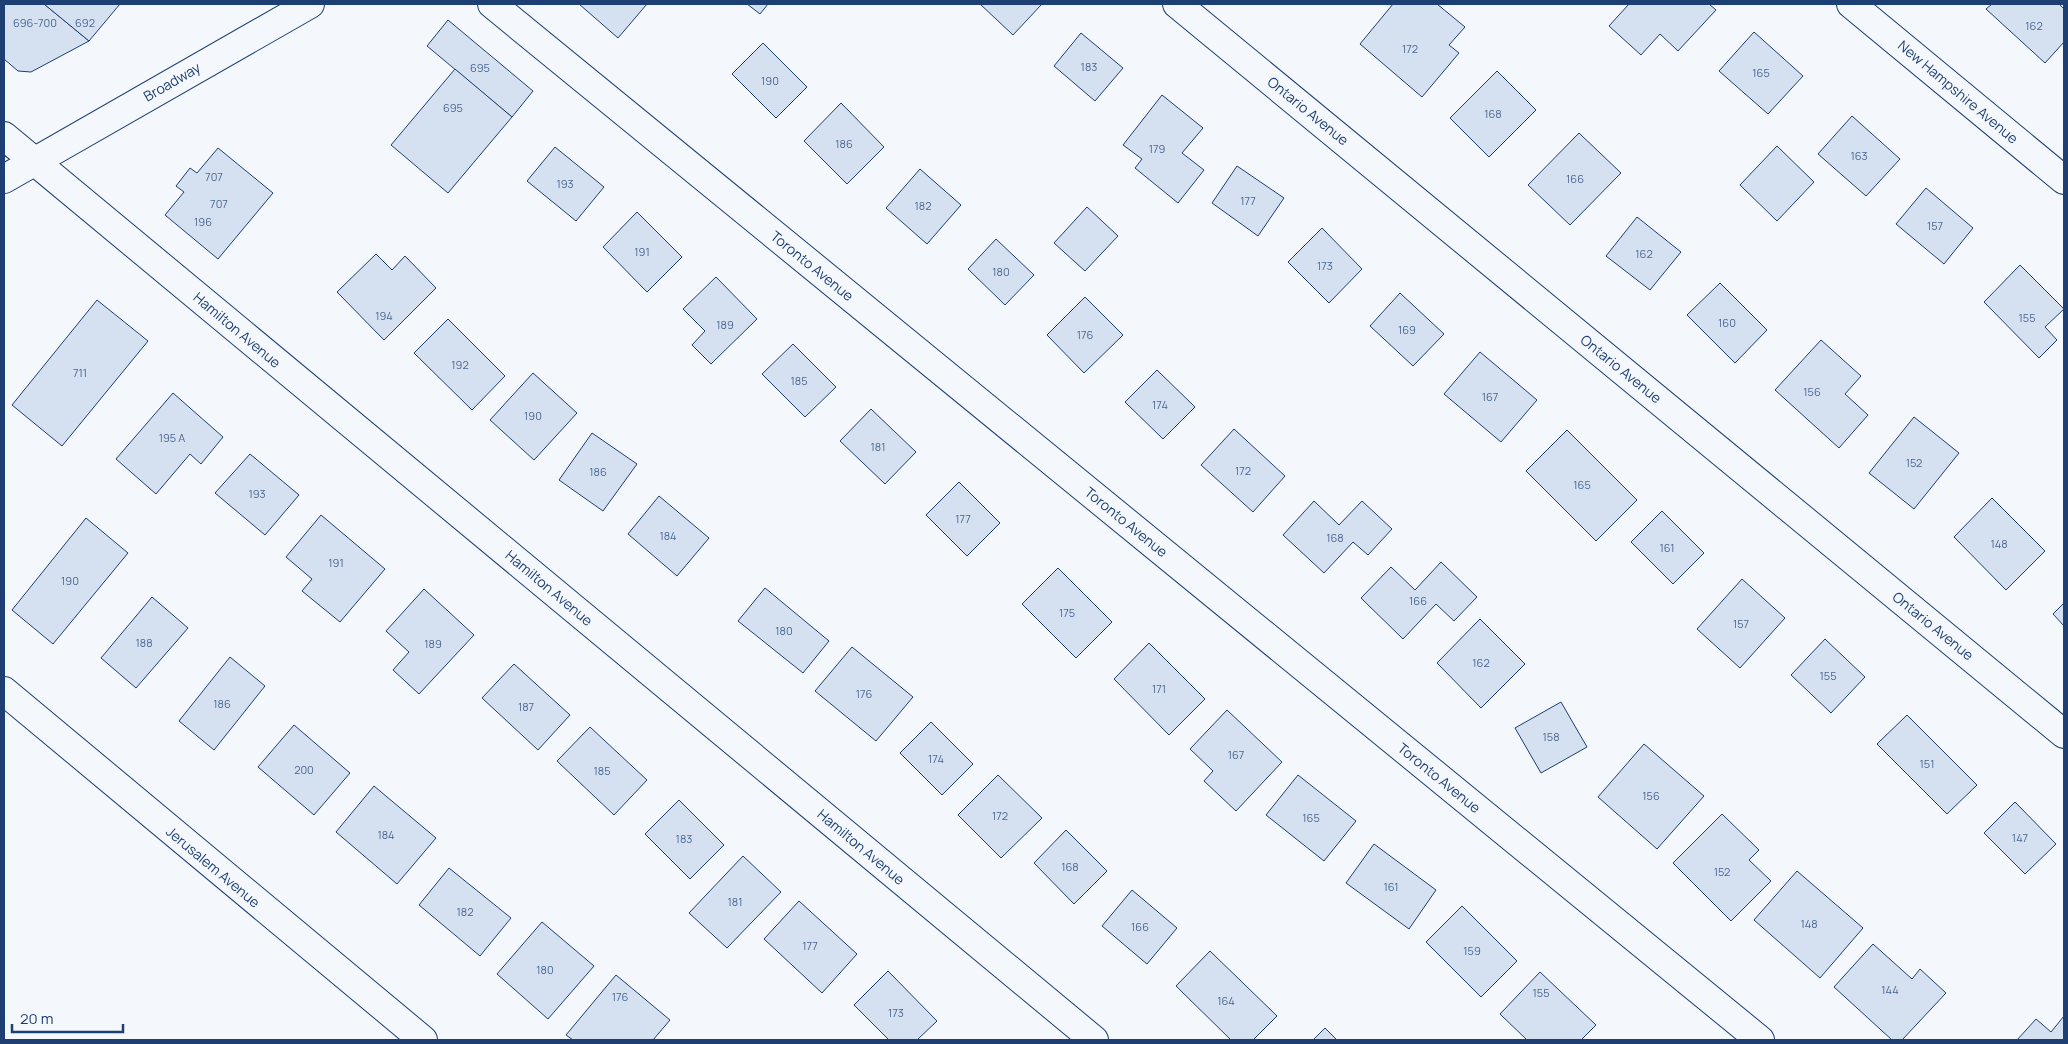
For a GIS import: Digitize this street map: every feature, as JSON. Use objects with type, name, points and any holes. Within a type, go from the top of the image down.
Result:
[{"type":"street","name":"Broadway","points":[[4,179],[310,4]]},
{"type":"street","name":"Toronto Avenue","points":[[492,4],[1760,1040]]},
{"type":"street","name":"Ontario Avenue","points":[[1177,4],[2064,734]]},
{"type":"street","name":"New Hampshire Avenue","points":[[1851,4],[2064,180]]},
{"type":"street","name":"Hamilton Avenue","points":[[4,136],[1094,1040]]},
{"type":"street","name":"Jerusalem Avenue","points":[[4,692],[423,1040]]},
{"type":"building","points":[[4,4],[44,4],[89,41],[31,72],[18,71],[4,59]]},
{"type":"building","points":[[44,4],[120,4],[89,41]]},
{"type":"building","points":[[579,4],[647,4],[618,38]]},
{"type":"building","points":[[747,4],[768,4],[760,14]]},
{"type":"building","points":[[980,4],[1042,4],[1013,35]]},
{"type":"building","points":[[1393,4],[1437,4],[1465,27],[1449,45],[1459,53],[1422,97],[1360,44]]},
{"type":"building","points":[[1629,4],[1709,4],[1716,10],[1678,51],[1660,34],[1641,55],[1609,26]]},
{"type":"building","points":[[1992,4],[2059,4],[2064,9],[2064,42],[2045,63],[1986,9]]},
{"type":"building","points":[[448,20],[533,91],[512,117],[427,46]]},
{"type":"building","points":[[1754,32],[1803,76],[1768,114],[1719,71]]},
{"type":"building","points":[[1081,33],[1123,68],[1095,101],[1054,66]]},
{"type":"building","points":[[763,43],[807,87],[776,118],[732,74]]},
{"type":"building","points":[[455,69],[512,117],[448,193],[391,145]]},
{"type":"building","points":[[1497,71],[1536,110],[1489,157],[1450,118]]},
{"type":"building","points":[[1162,95],[1203,128],[1182,153],[1204,170],[1178,203],[1135,168],[1142,159],[1123,145]]},
{"type":"building","points":[[841,103],[884,147],[847,184],[804,141]]},
{"type":"building","points":[[1852,116],[1900,159],[1866,196],[1818,154]]},
{"type":"building","points":[[1579,133],[1621,173],[1570,225],[1528,185]]},
{"type":"building","points":[[1777,146],[1814,182],[1777,221],[1740,185]]},
{"type":"building","points":[[555,147],[604,187],[576,221],[527,181]]},
{"type":"building","points":[[218,148],[273,193],[218,259],[165,215],[184,192],[176,186],[190,168],[197,173]]},
{"type":"building","points":[[1237,166],[1284,198],[1258,236],[1212,203]]},
{"type":"building","points":[[920,169],[961,205],[927,244],[886,208]]},
{"type":"building","points":[[1926,188],[1973,228],[1944,264],[1896,224]]},
{"type":"building","points":[[1087,207],[1118,236],[1085,271],[1054,243]]},
{"type":"building","points":[[637,212],[682,257],[647,292],[603,247]]},
{"type":"building","points":[[1637,217],[1681,252],[1650,290],[1606,256]]},
{"type":"building","points":[[1322,228],[1362,269],[1329,303],[1288,262]]},
{"type":"building","points":[[996,239],[1034,275],[1005,305],[968,269]]},
{"type":"building","points":[[376,254],[392,270],[405,256],[436,288],[384,340],[337,292]]},
{"type":"building","points":[[2020,265],[2064,309],[2045,327],[2057,340],[2039,358],[1984,302]]},
{"type":"building","points":[[716,277],[757,319],[711,364],[692,345],[705,331],[683,309]]},
{"type":"building","points":[[1720,283],[1767,330],[1735,363],[1687,315]]},
{"type":"building","points":[[1400,293],[1444,334],[1413,366],[1370,326]]},
{"type":"building","points":[[1085,297],[1123,335],[1084,373],[1047,335]]},
{"type":"building","points":[[97,300],[148,341],[62,446],[12,405]]},
{"type":"building","points":[[448,319],[505,376],[472,410],[414,353]]},
{"type":"building","points":[[1821,340],[1861,376],[1845,394],[1868,415],[1839,448],[1775,390]]},
{"type":"building","points":[[793,344],[836,387],[805,417],[762,374]]},
{"type":"building","points":[[1480,352],[1537,400],[1501,442],[1444,394]]},
{"type":"building","points":[[1157,370],[1195,407],[1163,439],[1125,402]]},
{"type":"building","points":[[533,373],[577,413],[534,460],[490,420]]},
{"type":"building","points":[[173,393],[223,437],[201,464],[190,454],[156,494],[116,459]]},
{"type":"building","points":[[871,409],[916,452],[885,484],[840,441]]},
{"type":"building","points":[[1914,417],[1959,453],[1914,509],[1869,473]]},
{"type":"building","points":[[1234,429],[1285,476],[1253,512],[1201,465]]},
{"type":"building","points":[[1567,430],[1637,500],[1596,541],[1526,471]]},
{"type":"building","points":[[592,433],[637,464],[603,511],[559,480]]},
{"type":"building","points":[[250,454],[299,495],[265,535],[215,493]]},
{"type":"building","points":[[959,482],[1000,523],[967,556],[926,515]]},
{"type":"building","points":[[659,496],[709,538],[677,576],[628,534]]},
{"type":"building","points":[[1992,498],[2045,551],[2006,590],[1954,537]]},
{"type":"building","points":[[1314,501],[1339,525],[1362,501],[1392,529],[1368,555],[1353,542],[1324,573],[1283,535]]},
{"type":"building","points":[[1662,511],[1704,553],[1673,584],[1631,542]]},
{"type":"building","points":[[321,515],[385,569],[340,622],[302,591],[312,579],[286,557]]},
{"type":"building","points":[[86,518],[128,553],[53,644],[12,610]]},
{"type":"building","points":[[1441,562],[1477,597],[1454,621],[1436,604],[1403,639],[1361,598],[1391,567],[1415,590]]},
{"type":"building","points":[[1058,568],[1112,622],[1076,658],[1022,604]]},
{"type":"building","points":[[1742,579],[1785,618],[1740,668],[1697,629]]},
{"type":"building","points":[[765,588],[829,641],[803,673],[738,621]]},
{"type":"building","points":[[424,589],[474,635],[419,694],[393,670],[409,652],[386,631]]},
{"type":"building","points":[[152,597],[188,628],[136,688],[101,658]]},
{"type":"building","points":[[2064,603],[2064,626],[2053,614]]},
{"type":"building","points":[[1480,619],[1525,664],[1481,708],[1437,663]]},
{"type":"building","points":[[1825,639],[1865,677],[1831,713],[1791,675]]},
{"type":"building","points":[[1149,643],[1205,699],[1169,735],[1114,679]]},
{"type":"building","points":[[852,647],[913,697],[876,741],[815,691]]},
{"type":"building","points":[[230,657],[265,686],[214,750],[179,721]]},
{"type":"building","points":[[514,664],[570,715],[538,750],[482,698]]},
{"type":"building","points":[[1561,702],[1587,747],[1541,773],[1515,728]]},
{"type":"building","points":[[1227,710],[1282,762],[1236,811],[1204,781],[1213,771],[1190,749]]},
{"type":"building","points":[[1907,715],[1977,785],[1947,814],[1877,744]]},
{"type":"building","points":[[931,722],[973,764],[942,795],[900,753]]},
{"type":"building","points":[[294,725],[350,773],[314,815],[258,767]]},
{"type":"building","points":[[590,727],[647,780],[614,815],[557,761]]},
{"type":"building","points":[[1644,744],[1704,796],[1657,849],[1598,797]]},
{"type":"building","points":[[998,775],[1042,818],[1001,858],[958,815]]},
{"type":"building","points":[[1298,775],[1356,821],[1324,861],[1266,815]]},
{"type":"building","points":[[374,786],[436,838],[397,884],[336,832]]},
{"type":"building","points":[[679,800],[724,845],[690,879],[645,834]]},
{"type":"building","points":[[2015,802],[2056,844],[2025,874],[1984,833]]},
{"type":"building","points":[[1722,814],[1759,850],[1749,860],[1771,881],[1731,921],[1673,863]]},
{"type":"building","points":[[1066,830],[1107,871],[1074,904],[1034,863]]},
{"type":"building","points":[[1374,844],[1436,890],[1409,929],[1346,883]]},
{"type":"building","points":[[743,856],[781,892],[727,948],[689,913]]},
{"type":"building","points":[[449,868],[511,918],[480,956],[419,905]]},
{"type":"building","points":[[1797,871],[1863,928],[1820,978],[1754,920]]},
{"type":"building","points":[[1132,890],[1177,928],[1147,964],[1102,926]]},
{"type":"building","points":[[799,901],[857,954],[822,993],[764,939]]},
{"type":"building","points":[[1462,906],[1517,961],[1481,997],[1426,942]]},
{"type":"building","points":[[542,922],[594,966],[548,1019],[497,974]]},
{"type":"building","points":[[1873,944],[1912,979],[1920,969],[1946,993],[1902,1040],[1892,1040],[1834,987]]},
{"type":"building","points":[[1210,951],[1277,1016],[1253,1040],[1231,1040],[1176,986]]},
{"type":"building","points":[[888,971],[937,1021],[917,1040],[889,1040],[854,1005]]},
{"type":"building","points":[[1540,972],[1596,1025],[1581,1040],[1527,1040],[1500,1014]]},
{"type":"building","points":[[616,975],[670,1020],[653,1040],[573,1040],[566,1035]]},
{"type":"building","points":[[2064,1016],[2064,1040],[2017,1040],[2036,1019],[2051,1032]]},
{"type":"building","points":[[1325,1028],[1337,1040],[1313,1040]]}]
